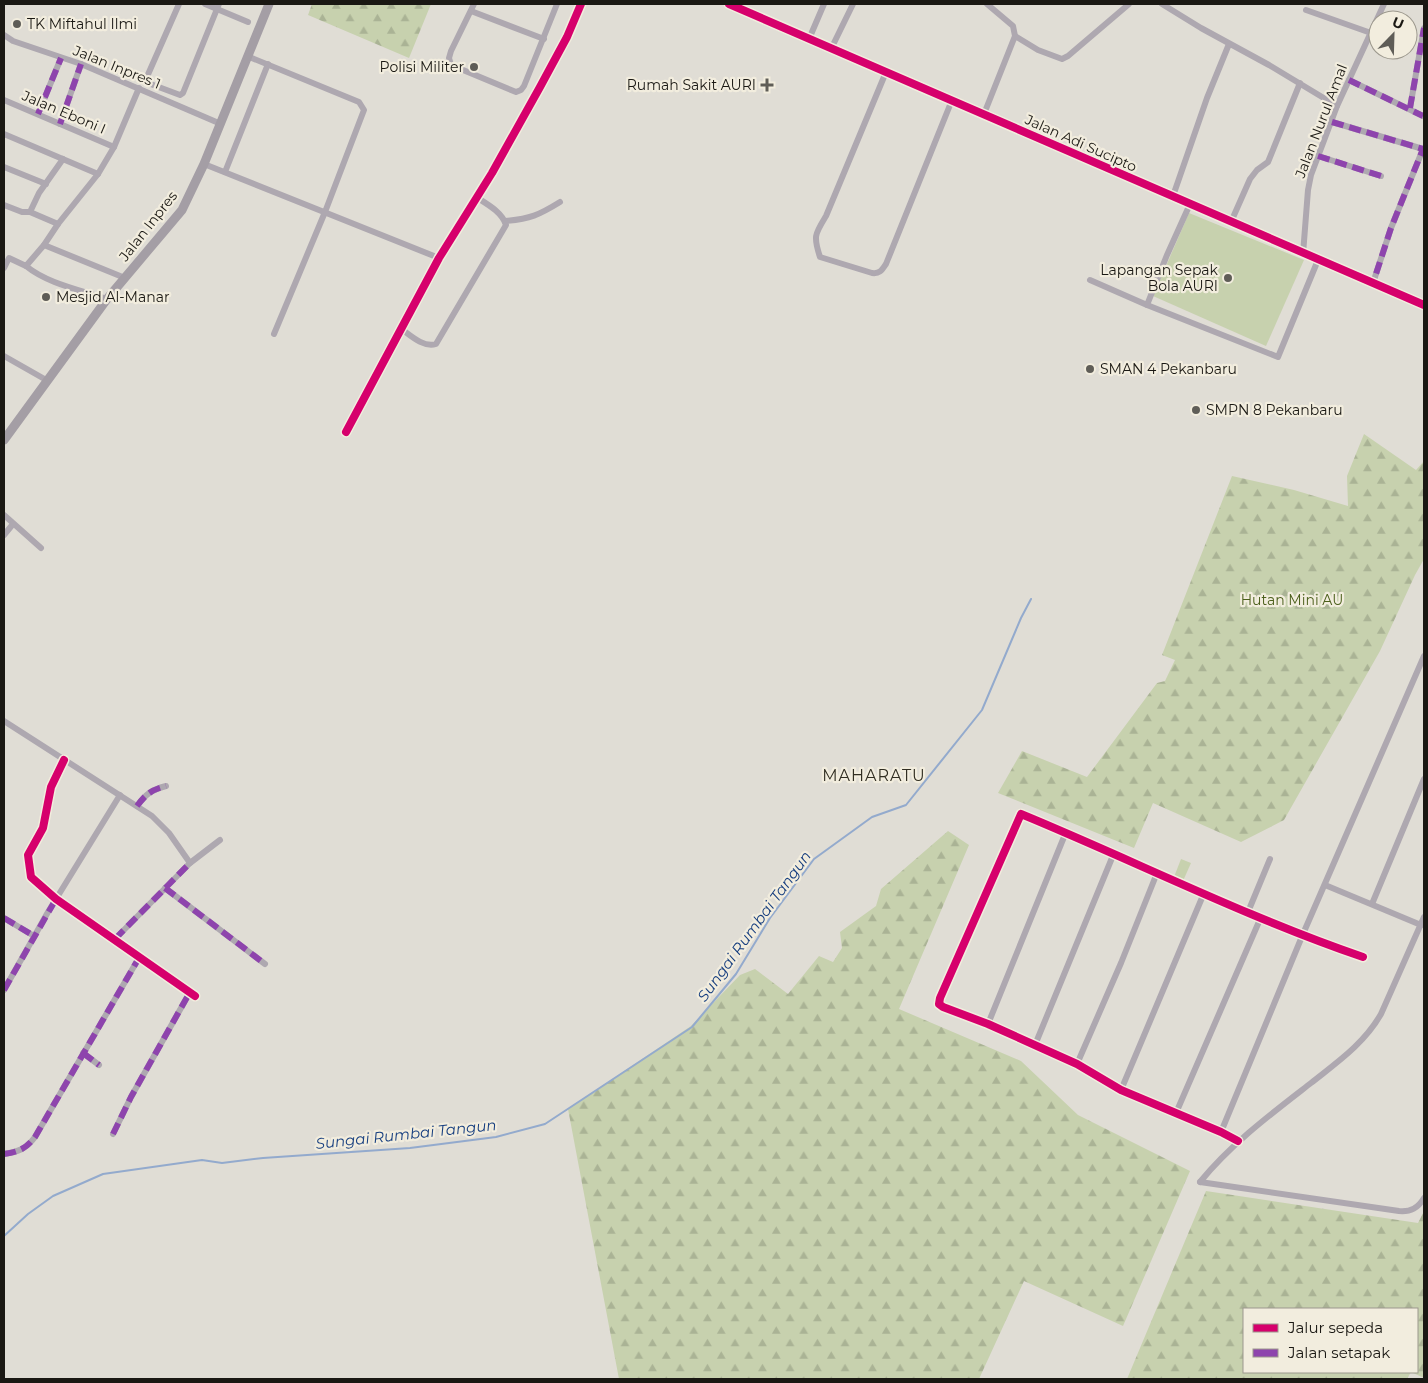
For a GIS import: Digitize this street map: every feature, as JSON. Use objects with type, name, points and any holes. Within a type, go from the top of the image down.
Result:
[{"type":"main road","name":"Jalan Inpres","points":[[4,440],[107,299],[182,210],[221,124],[269,4]]},
{"type":"street","points":[[179,4],[146,79],[148,82],[179,95],[183,93],[218,6]]},
{"type":"street","points":[[205,4],[218,6],[248,22]]},
{"type":"street","points":[[474,4],[451,51],[449,58],[451,65],[511,91],[519,91],[524,86],[557,4]]},
{"type":"street","points":[[346,432],[438,258],[492,173],[540,87],[567,36],[581,4]]},
{"type":"street","name":"Jalan Adi Sucipto","points":[[729,4],[1424,305]]},
{"type":"street","points":[[809,39],[824,4]]},
{"type":"street","points":[[831,49],[853,4]]},
{"type":"street","points":[[984,114],[1015,36],[1014,26],[987,4]]},
{"type":"street","points":[[1015,36],[1038,50],[1062,59],[1129,4]]},
{"type":"street","points":[[1162,4],[1337,106]]},
{"type":"street","points":[[1306,10],[1368,32]]},
{"type":"street","points":[[471,11],[544,39]]},
{"type":"street","points":[[1410,108],[1424,28]]},
{"type":"street","name":"Jalan Inpres 1","points":[[4,36],[13,41],[81,64],[221,124]]},
{"type":"street","name":"Jalan Nurul Amal","points":[[1303,254],[1310,181],[1337,106],[1368,39]]},
{"type":"street","points":[[1173,196],[1206,98],[1229,44]]},
{"type":"street","points":[[247,56],[359,102],[363,106],[362,116],[325,212],[274,334]]},
{"type":"street","points":[[38,114],[61,58]]},
{"type":"street","points":[[60,124],[81,64]]},
{"type":"street","points":[[225,172],[268,64]]},
{"type":"street","points":[[886,72],[826,216],[816,232],[816,244],[820,257],[872,273],[878,274],[882,271],[952,100]]},
{"type":"street","points":[[1349,80],[1410,108],[1423,116]]},
{"type":"street","points":[[1231,222],[1250,179],[1257,170],[1268,162],[1300,83]]},
{"type":"street","points":[[26,266],[98,174],[114,147],[139,88]]},
{"type":"street","name":"Jalan Eboni I","points":[[4,100],[114,147]]},
{"type":"street","points":[[1332,122],[1424,148],[1391,228],[1373,283]]},
{"type":"street","points":[[4,134],[98,174]]},
{"type":"street","points":[[1318,156],[1381,176]]},
{"type":"street","points":[[30,212],[63,159]]},
{"type":"street","points":[[204,164],[438,258]]},
{"type":"street","points":[[4,167],[46,184]]},
{"type":"street","points":[[400,328],[418,341],[431,345],[436,344],[506,226],[505,221],[495,210],[476,197]]},
{"type":"street","points":[[505,221],[531,218],[560,202]]},
{"type":"street","points":[[1147,305],[1190,204]]},
{"type":"street","points":[[4,205],[22,212],[30,212],[58,224]]},
{"type":"street","points":[[44,245],[125,278]]},
{"type":"street","points":[[4,268],[6,257],[56,282],[107,299]]},
{"type":"street","points":[[1090,280],[1147,305],[1278,357],[1318,260]]},
{"type":"street","points":[[4,356],[48,380]]},
{"type":"street","points":[[4,515],[41,548]]},
{"type":"street","points":[[4,535],[13,524]]},
{"type":"street","points":[[1221,1132],[1303,934],[1424,656]]},
{"type":"street","points":[[4,721],[161,823],[190,863]]},
{"type":"street","points":[[64,760],[51,787],[43,828],[28,855],[33,880],[56,899],[192,994],[131,1097],[113,1134]]},
{"type":"street","points":[[1372,904],[1424,779]]},
{"type":"street","points":[[137,806],[153,790],[166,786]]},
{"type":"street","points":[[4,990],[56,899],[120,795]]},
{"type":"street","points":[[1238,1141],[1122,1090],[1077,1064],[988,1024],[943,1007],[940,1004],[940,998],[1021,814],[1248,912],[1363,957]]},
{"type":"street","points":[[988,1024],[1066,832]]},
{"type":"street","points":[[115,939],[190,863],[220,840]]},
{"type":"street","points":[[1035,1045],[1114,853]]},
{"type":"street","points":[[1248,912],[1270,859]]},
{"type":"street","points":[[1077,1064],[1122,963],[1157,873]]},
{"type":"street","points":[[1325,885],[1421,925]]},
{"type":"street","points":[[165,888],[265,964]]},
{"type":"street","points":[[1122,1090],[1204,893]]},
{"type":"street","points":[[1176,1113],[1261,917]]},
{"type":"street","points":[[1424,917],[1372,1029],[1361,1042],[1238,1141],[1200,1182],[1408,1212],[1415,1209],[1424,1198]]},
{"type":"street","points":[[4,918],[34,936]]},
{"type":"street","points":[[4,1154],[18,1152],[32,1142],[140,956]]},
{"type":"street","points":[[83,1053],[99,1065]]},
{"type":"green space","points":[[312,4],[431,4],[409,58],[308,15]]},
{"type":"green space","name":"Lapangan Sepak Bola AURI","points":[[1189,213],[1304,260],[1266,346],[1153,296]]},
{"type":"green space","name":"Hutan Mini AU","points":[[1364,434],[1416,470],[1424,461],[1424,559],[1380,651],[1284,820],[1241,842],[1153,803],[1134,848],[998,793],[1022,751],[1087,777],[1157,683],[1165,681],[1175,660],[1162,655],[1232,476],[1294,490],[1348,506],[1347,476]]},
{"type":"green space","points":[[948,831],[969,845],[899,1009],[1021,1061],[1078,1115],[1190,1171],[1123,1326],[1024,1281],[979,1379],[619,1379],[568,1109],[691,1026],[740,975],[755,969],[788,994],[819,956],[833,962],[842,948],[840,932],[876,906],[881,889]]},
{"type":"green space","points":[[1181,859],[1191,863],[1183,881],[1174,877]]},
{"type":"green space","points":[[1206,1191],[1418,1223],[1424,1211],[1424,1378],[1413,1373],[1418,1373],[1418,1308],[1243,1308],[1243,1373],[1410,1373],[1407,1379],[1127,1379]]},
{"type":"waterway","name":"Sungai Rumbai Tangun","points":[[4,1236],[28,1214],[53,1196],[103,1174],[202,1160],[222,1163],[263,1158],[410,1148],[496,1137],[545,1124],[692,1027],[736,974],[770,918],[814,859],[872,817],[906,805],[982,710],[1031,599]]},
{"type":"marked path","points":[[1410,108],[1424,28]]},
{"type":"marked path","points":[[38,114],[61,58]]},
{"type":"marked path","points":[[60,124],[81,64]]},
{"type":"marked path","points":[[1349,80],[1423,116]]},
{"type":"marked path","points":[[1332,122],[1423,149],[1391,228],[1373,283]]},
{"type":"marked path","points":[[1318,156],[1381,176]]},
{"type":"marked path","points":[[137,806],[149,793],[166,786]]},
{"type":"marked path","points":[[115,939],[190,863]]},
{"type":"marked path","points":[[165,888],[265,964]]},
{"type":"marked path","points":[[4,990],[56,899],[53,896]]},
{"type":"marked path","points":[[4,918],[34,936]]},
{"type":"marked path","points":[[4,1154],[21,1149],[35,1137],[140,956]]},
{"type":"marked path","points":[[113,1134],[131,1097],[190,992]]},
{"type":"marked path","points":[[83,1053],[99,1065]]},
{"type":"cycle path","points":[[346,432],[439,258],[492,173],[540,87],[567,37],[581,4]]},
{"type":"cycle path","points":[[729,4],[1424,305]]},
{"type":"cycle path","points":[[64,760],[51,787],[43,828],[28,855],[31,877],[56,899],[195,996]]},
{"type":"cycle path","points":[[1238,1141],[1121,1090],[1077,1064],[939,1004],[1021,814],[1233,907],[1363,957]]},
{"type":"place","name":"TK Miftahul Ilmi","points":[[17,24]]},
{"type":"place","name":"Polisi Militer","points":[[474,67]]},
{"type":"place","name":"Rumah Sakit AURI","points":[[767,85]]},
{"type":"place","name":"Lapangan Sepak Bola AURI","points":[[1228,278]]},
{"type":"place","name":"Mesjid Al-Manar","points":[[46,297]]},
{"type":"place","name":"SMAN 4 Pekanbaru","points":[[1090,369]]},
{"type":"place","name":"SMPN 8 Pekanbaru","points":[[1196,410]]},
{"type":"district","name":"MAHARATU","points":[[874,775]]}]
